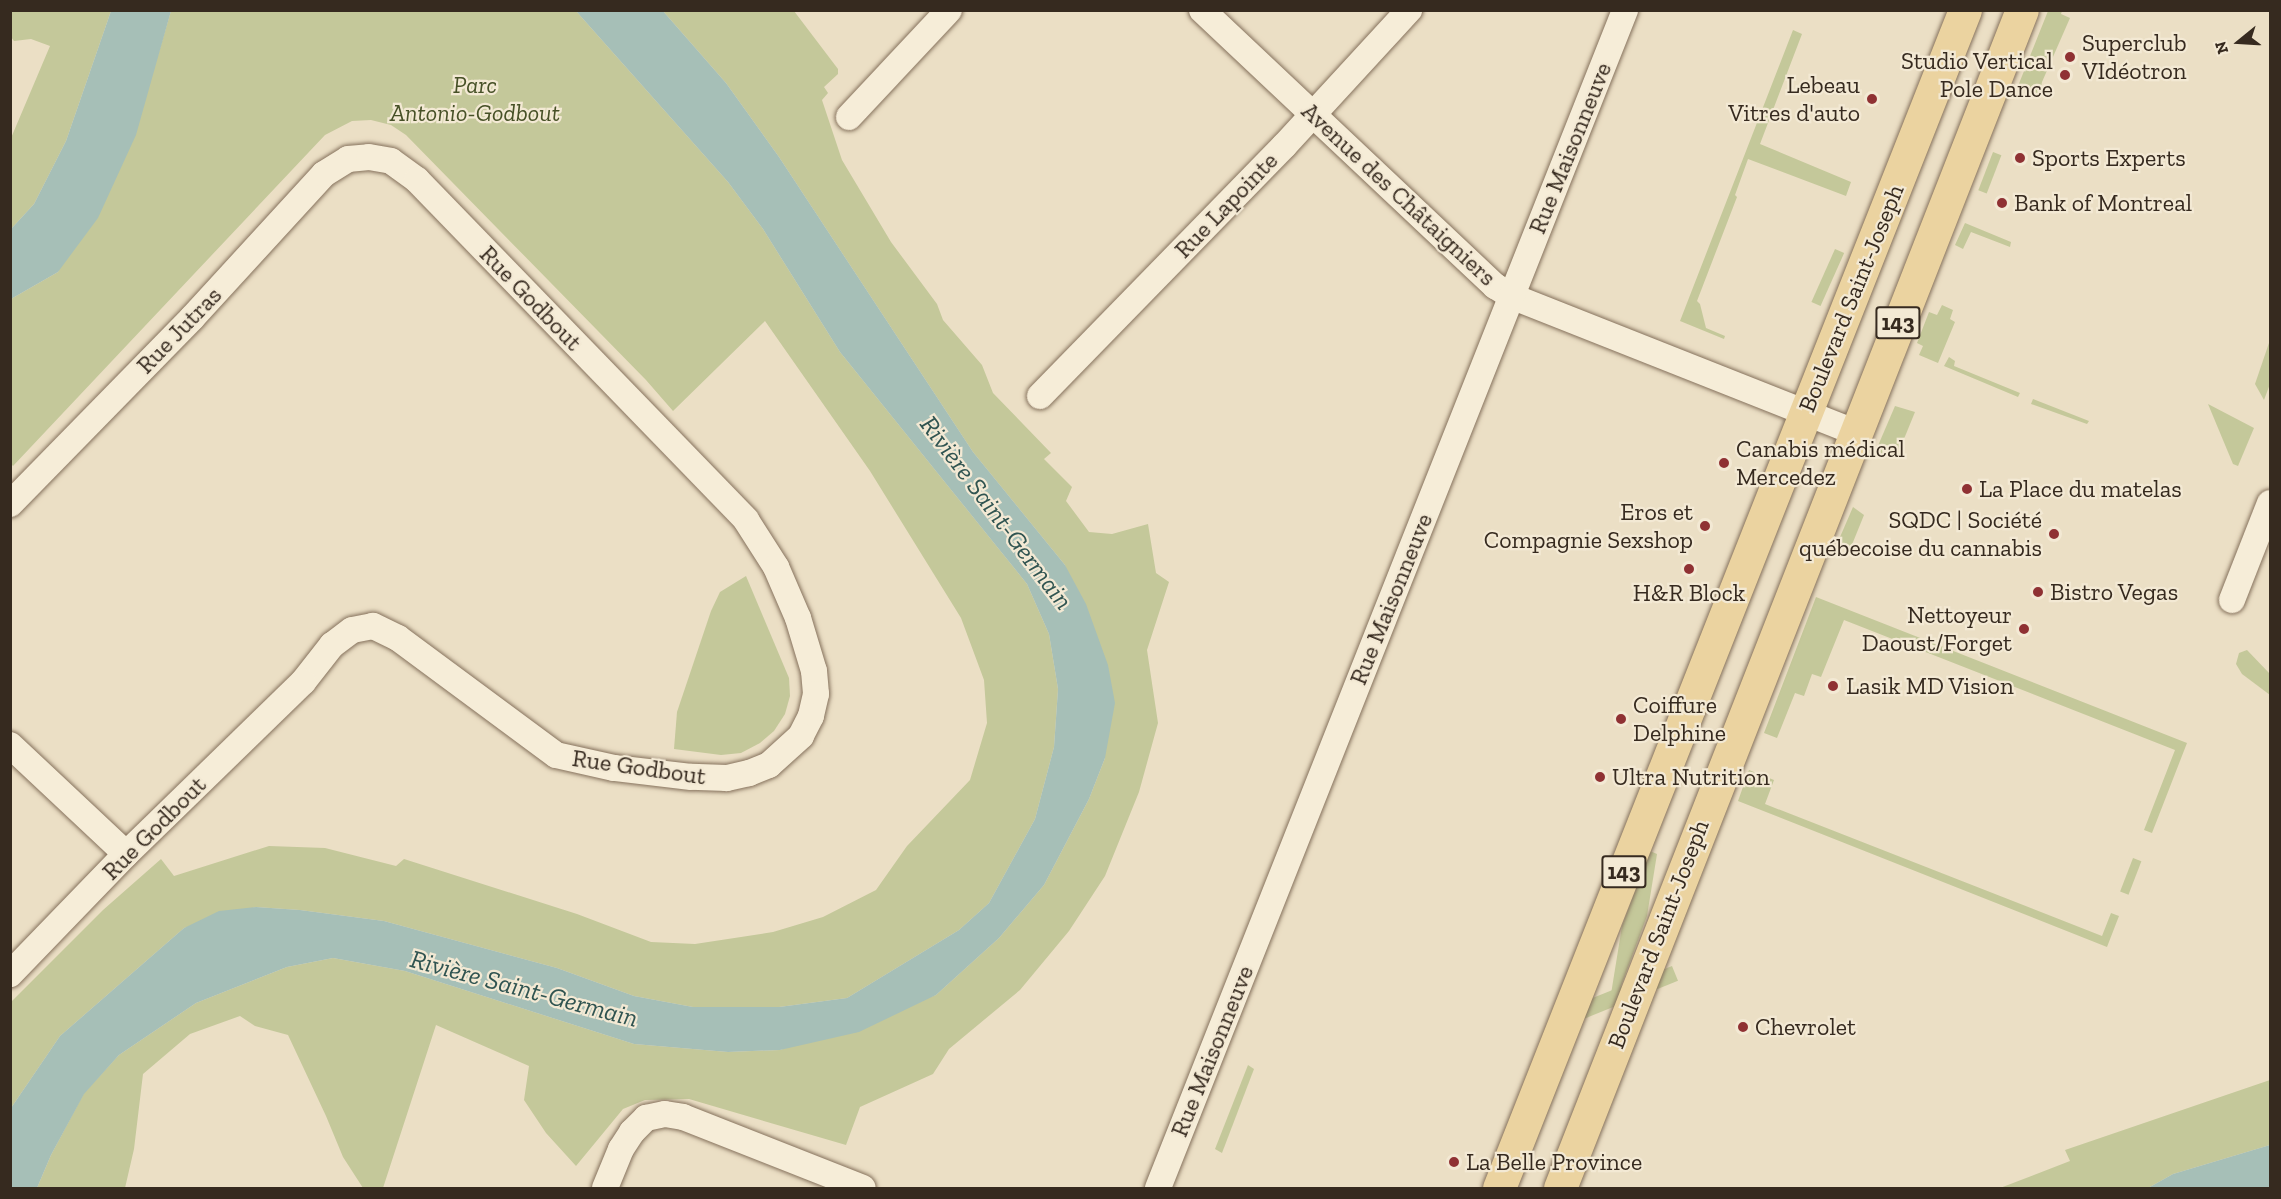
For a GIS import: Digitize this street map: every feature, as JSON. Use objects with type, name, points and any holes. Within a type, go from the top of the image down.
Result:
[{"type":"main road","name":"Boulevard Saint-Joseph","points":[[1499,1188],[1965,10]]},
{"type":"main road","name":"Boulevard Saint-Joseph","points":[[1560,1188],[2022,10]]},
{"type":"street","points":[[849,117],[949,10]]},
{"type":"street","name":"Avenue des Châtaigniers","points":[[1202,10],[1495,286],[1511,296],[1855,432]]},
{"type":"street","name":"Rue Lapointe","points":[[1040,396],[1284,146],[1312,112],[1408,10]]},
{"type":"street","name":"Rue Maisonneuve","points":[[1158,1188],[1625,10]]},
{"type":"street","name":"Rue Godbout","points":[[10,974],[126,854],[303,682],[332,645],[352,630],[364,626],[373,626],[398,638],[535,742],[556,755],[580,762],[691,777],[727,778],[749,774],[769,765],[787,751],[801,736],[811,716],[816,694],[814,671],[804,637],[776,567],[746,520],[417,180],[391,161],[369,157],[348,159]]},
{"type":"street","name":"Rue Jutras","points":[[10,504],[192,318],[316,181],[331,168],[348,159]]},
{"type":"street","points":[[2232,600],[2271,503]]},
{"type":"street","points":[[10,745],[126,854]]},
{"type":"street","points":[[605,1188],[626,1140],[646,1118],[665,1114],[683,1117],[863,1188]]},
{"type":"green space","points":[[11,11],[111,11],[66,141],[34,204],[11,229],[11,138],[50,46],[31,39],[14,41],[11,37]]},
{"type":"green space","name":"Parc Antonio-Godbout","points":[[171,11],[576,11],[728,182],[763,229],[840,352],[1027,584],[1049,634],[1058,689],[1054,747],[1035,819],[989,903],[959,930],[847,998],[779,1007],[693,1007],[634,996],[557,968],[384,921],[300,910],[256,907],[184,928],[60,1036],[11,1108],[11,1002],[103,910],[161,859],[174,876],[269,846],[325,848],[396,866],[404,859],[577,914],[651,942],[695,944],[773,932],[823,917],[876,890],[907,846],[970,780],[987,723],[984,680],[961,618],[870,471],[765,321],[673,411],[646,380],[406,135],[391,125],[371,120],[352,121],[325,135],[13,466],[11,464],[11,299],[58,272],[158,55]]},
{"type":"green space","points":[[663,11],[794,11],[838,69],[838,74],[824,87],[828,93],[822,100],[842,160],[891,242],[937,304],[943,320],[982,365],[993,393],[1051,453],[1044,459],[1072,487],[1066,501],[1089,532],[1112,534],[1148,524],[1156,573],[1169,582],[1147,650],[1158,723],[1139,792],[1105,876],[1069,931],[1020,990],[949,1049],[933,1074],[860,1107],[846,1145],[689,1099],[645,1100],[623,1109],[576,1166],[546,1133],[524,1100],[529,1066],[436,1025],[383,1188],[363,1188],[343,1157],[288,1035],[255,1026],[240,1016],[190,1034],[143,1074],[134,1149],[125,1188],[37,1188],[51,1155],[84,1093],[119,1055],[196,1003],[287,967],[333,958],[405,971],[634,1044],[728,1052],[780,1050],[936,995],[999,938],[1044,885],[1089,799],[1105,758],[1065,565],[973,452],[779,157],[726,83]]},
{"type":"green space","points":[[2048,11],[2062,11],[2061,14],[2070,18],[2042,82],[2040,94],[2018,86]]},
{"type":"green space","points":[[1793,30],[1802,34],[1760,144],[1851,182],[1846,196],[1748,159],[1735,195],[1737,197],[1697,301],[1700,304],[1706,328],[1725,336],[1724,339],[1680,321]]},
{"type":"green space","points":[[1993,152],[2001,155],[1987,194],[1978,190]]},
{"type":"green space","points":[[1965,223],[2011,242],[2010,247],[1971,232],[1963,249],[1955,245]]},
{"type":"green space","points":[[1835,249],[1844,253],[1821,306],[1811,302]]},
{"type":"green space","points":[[1942,305],[1953,310],[1950,319],[1955,322],[1938,363],[1919,355],[1923,346],[1917,343],[1929,312],[1937,315]]},
{"type":"green space","points":[[2270,340],[2270,384],[2264,400],[2255,384]]},
{"type":"green space","points":[[1949,357],[1955,361],[1954,366],[2020,393],[2018,397],[1944,366]]},
{"type":"green space","points":[[2033,399],[2089,421],[2087,424],[2031,404]]},
{"type":"green space","points":[[2208,404],[2254,428],[2238,466],[2233,464]]},
{"type":"green space","points":[[1895,406],[1915,412],[1897,456],[1874,455]]},
{"type":"green space","points":[[1853,507],[1864,515],[1851,547],[1848,549],[1837,544]]},
{"type":"green space","points":[[746,576],[789,678],[790,696],[785,714],[774,731],[760,743],[741,753],[721,755],[674,749],[677,712],[711,611],[720,592]]},
{"type":"green space","points":[[1816,597],[2187,743],[2152,833],[2144,830],[2175,750],[1844,620],[1821,677],[1812,674],[1804,696],[1795,693],[1777,738],[1764,733]]},
{"type":"green space","points":[[2247,650],[2270,674],[2270,695],[2242,674],[2236,664],[2239,653]]},
{"type":"green space","points":[[1749,770],[1774,780],[1765,804],[2102,936],[2111,913],[2119,916],[2107,947],[1738,801]]},
{"type":"green space","points":[[1650,851],[1657,854],[1647,916],[1617,997],[1611,994],[1622,926]]},
{"type":"green space","points":[[2133,858],[2141,861],[2129,895],[2120,892]]},
{"type":"green space","points":[[1672,966],[1678,981],[1582,1019],[1577,1005]]},
{"type":"green space","points":[[1248,1065],[1254,1069],[1222,1153],[1215,1149]]},
{"type":"green space","points":[[2270,1080],[2270,1145],[2173,1174],[2148,1188],[2000,1188],[2070,1161],[2065,1150]]},
{"type":"water","points":[[111,11],[171,11],[136,135],[98,218],[58,272],[11,299],[11,229],[34,204],[66,141]]},
{"type":"water","name":"Rivière Saint-Germain","points":[[576,11],[663,11],[726,83],[779,157],[973,452],[1065,565],[1086,604],[1108,665],[1115,703],[1105,758],[1089,799],[1044,885],[999,938],[936,995],[859,1032],[780,1050],[728,1052],[634,1044],[405,971],[333,958],[287,967],[196,1003],[119,1055],[84,1094],[51,1155],[37,1188],[11,1188],[11,1108],[60,1036],[184,928],[219,911],[256,907],[300,910],[384,921],[557,968],[634,996],[693,1007],[779,1007],[847,998],[959,930],[989,903],[1035,819],[1054,747],[1058,689],[1049,634],[1027,584],[840,352],[763,229],[728,182]]},
{"type":"water","points":[[2270,1145],[2270,1188],[2148,1188],[2173,1174]]},
{"type":"place","name":"Superclub VIdéotron","points":[[2070,57]]},
{"type":"place","name":"Studio Vertical Pole Dance","points":[[2065,75]]},
{"type":"place","name":"Lebeau Vitres d'auto","points":[[1872,99]]},
{"type":"place","name":"Sports Experts","points":[[2020,158]]},
{"type":"place","name":"Bank of Montreal","points":[[2002,203]]},
{"type":"place","name":"Canabis médical Mercedez","points":[[1724,463]]},
{"type":"place","name":"La Place du matelas","points":[[1967,489]]},
{"type":"place","name":"Eros et Compagnie Sexshop","points":[[1705,526]]},
{"type":"place","name":"SQDC | Société québecoise du cannabis","points":[[2054,534]]},
{"type":"place","name":"H&R Block","points":[[1689,569]]},
{"type":"place","name":"Bistro Vegas","points":[[2038,592]]},
{"type":"place","name":"Nettoyeur Daoust/Forget","points":[[2024,629]]},
{"type":"place","name":"Lasik MD Vision","points":[[1833,686]]},
{"type":"place","name":"Coiffure Delphine","points":[[1621,719]]},
{"type":"place","name":"Ultra Nutrition","points":[[1600,777]]},
{"type":"place","name":"Chevrolet","points":[[1743,1027]]},
{"type":"place","name":"La Belle Province","points":[[1454,1162]]}]
